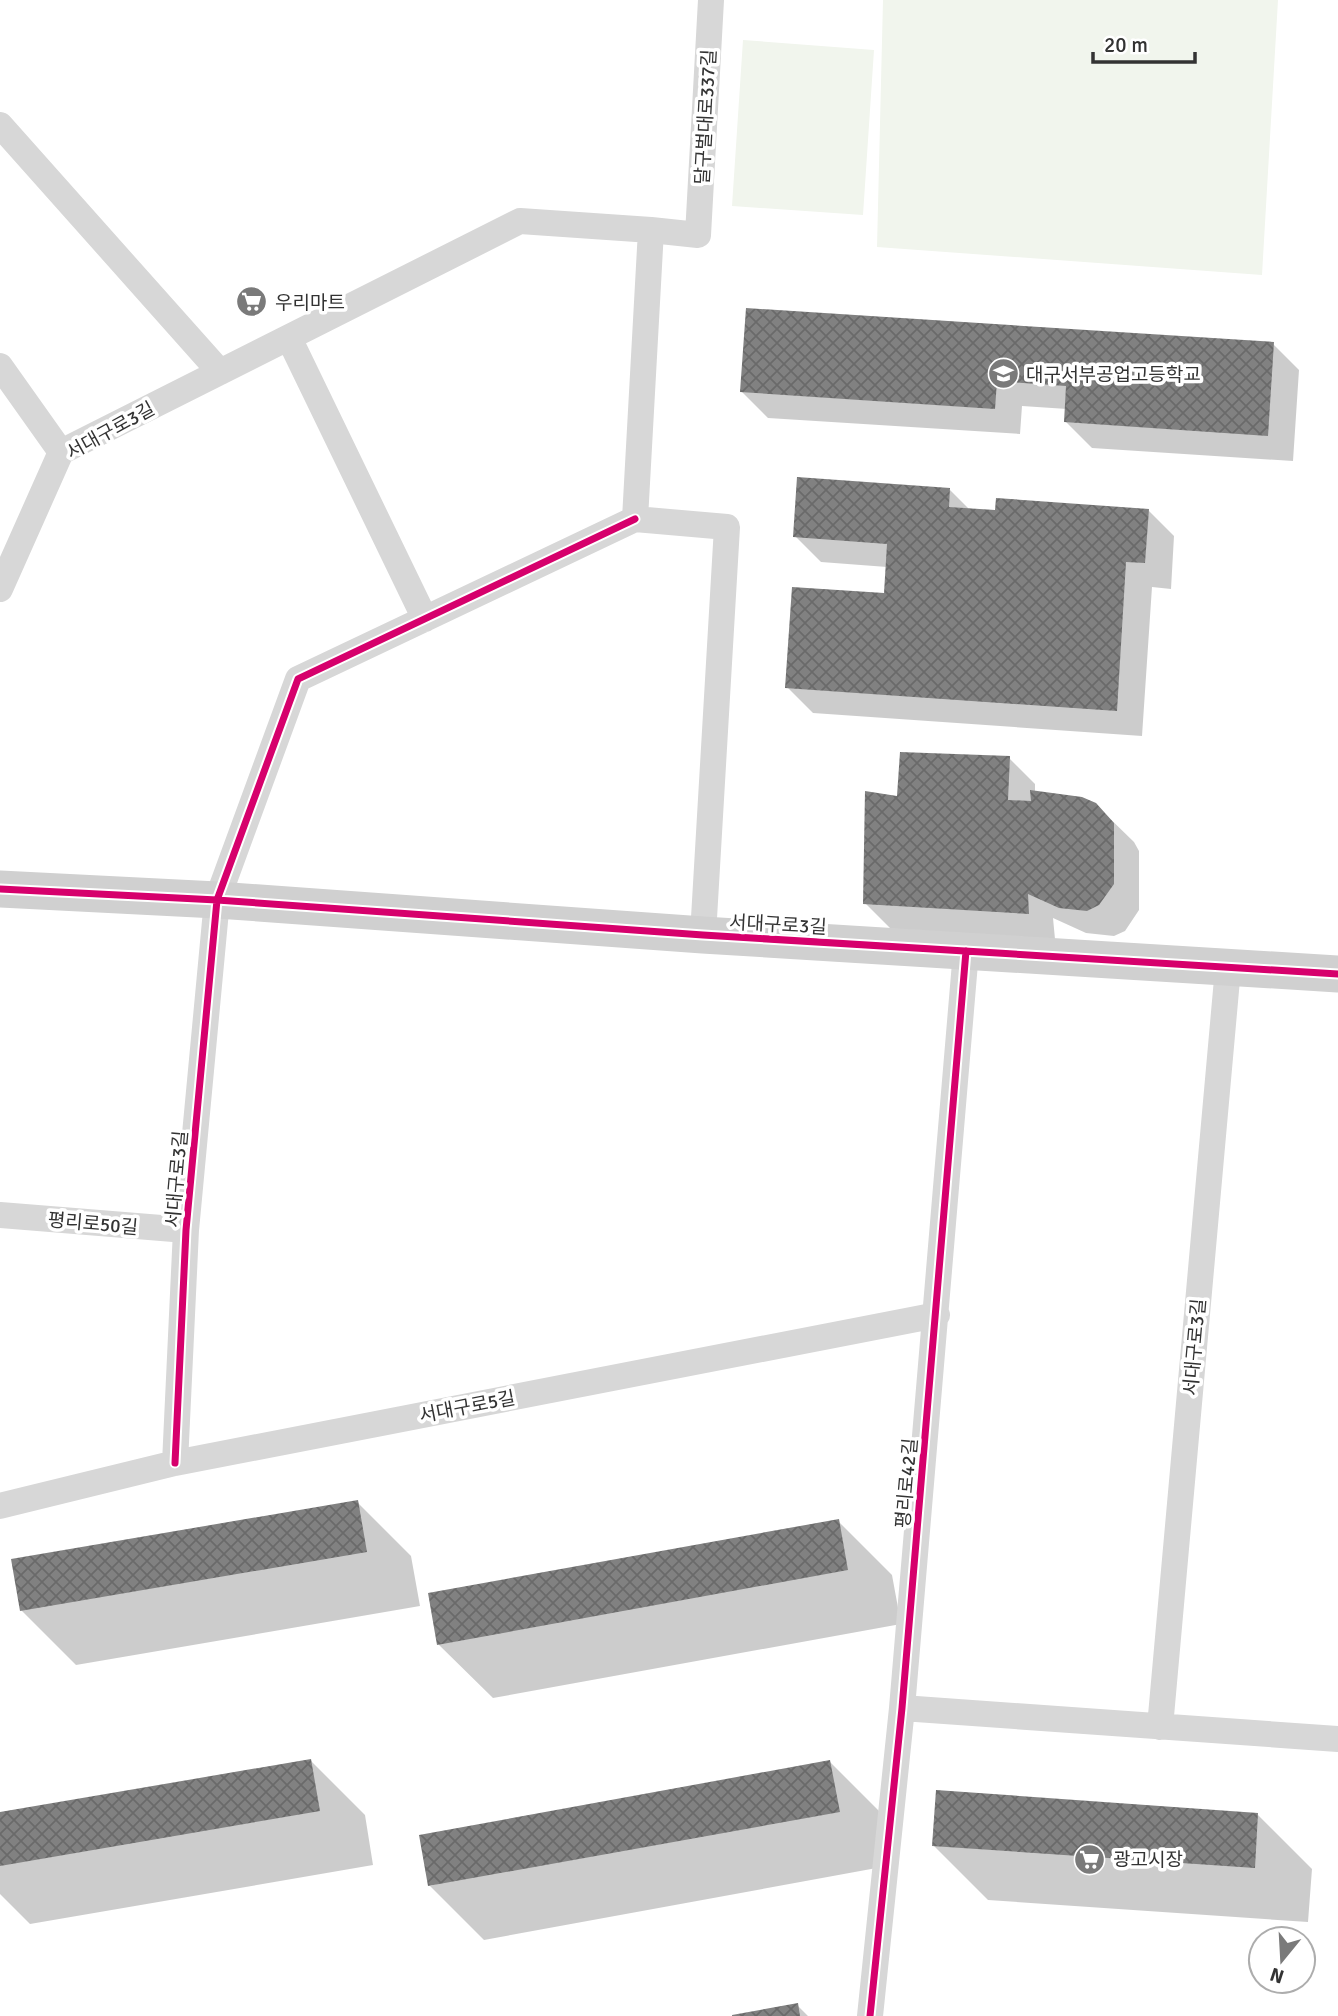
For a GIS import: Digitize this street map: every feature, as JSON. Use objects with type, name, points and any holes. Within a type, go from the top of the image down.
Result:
[{"type":"street","name":"달구벌대로337길","points":[[698,234],[711,0]]},
{"type":"street","points":[[0,125],[219,372]]},
{"type":"street","name":"서대구로3길","points":[[0,589],[61,452],[520,221],[698,234]]},
{"type":"street","points":[[651,230],[635,519],[727,527],[703,935]]},
{"type":"street","points":[[289,338],[425,619]]},
{"type":"street","points":[[0,366],[61,452]]},
{"type":"street","name":"서대구로3길","points":[[175,1463],[186,1230],[217,900],[298,679],[635,519]]},
{"type":"street","name":"서대구로3길","points":[[0,889],[217,900],[703,935],[1338,974]]},
{"type":"street","name":"평리로42길","points":[[870,2016],[902,1708],[966,951]]},
{"type":"street","name":"서대구로3길","points":[[1160,1727],[1228,968]]},
{"type":"street","name":"평리로50길","points":[[0,1215],[186,1230]]},
{"type":"street","name":"서대구로5길","points":[[0,1506],[175,1463],[937,1315]]},
{"type":"street","points":[[902,1708],[1338,1739]]},
{"type":"shaded area","points":[[883,0],[1278,0],[1262,275],[877,247]]},
{"type":"shaded area","points":[[743,40],[874,50],[863,215],[732,206]]},
{"type":"building","points":[[746,308],[1274,342],[1268,436],[1064,422],[1066,386],[997,381],[995,409],[740,392]]},
{"type":"building","points":[[797,477],[950,488],[949,507],[995,510],[996,498],[1149,509],[1145,563],[1126,562],[1117,711],[785,688],[792,587],[884,593],[887,544],[793,537]]},
{"type":"building","points":[[900,752],[1010,756],[1008,800],[1031,801],[1030,790],[1082,797],[1096,803],[1114,823],[1114,884],[1099,905],[1087,911],[1059,908],[1028,894],[1029,914],[863,904],[865,791],[897,796]]},
{"type":"building","points":[[358,1500],[367,1552],[20,1611],[11,1559]]},
{"type":"building","points":[[839,1519],[848,1570],[437,1645],[428,1593]]},
{"type":"building","points":[[311,1759],[320,1811],[0,1866],[0,1812]]},
{"type":"building","points":[[830,1760],[840,1812],[428,1886],[419,1835]]},
{"type":"building","points":[[936,1790],[1258,1813],[1255,1868],[932,1846]]},
{"type":"building","points":[[798,2003],[800,2016],[732,2016],[732,2015]]},
{"type":"cycle path","points":[[175,1463],[186,1230],[217,900],[298,679],[635,519]]},
{"type":"cycle path","points":[[0,889],[217,900],[703,935],[1338,974]]},
{"type":"cycle path","points":[[870,2016],[902,1708],[966,951]]},
{"type":"place","name":"우리마트","points":[[252,302]]},
{"type":"place","name":"대구서부공업고등학교","points":[[1003,374]]},
{"type":"place","name":"광고시장","points":[[1090,1859]]}]
